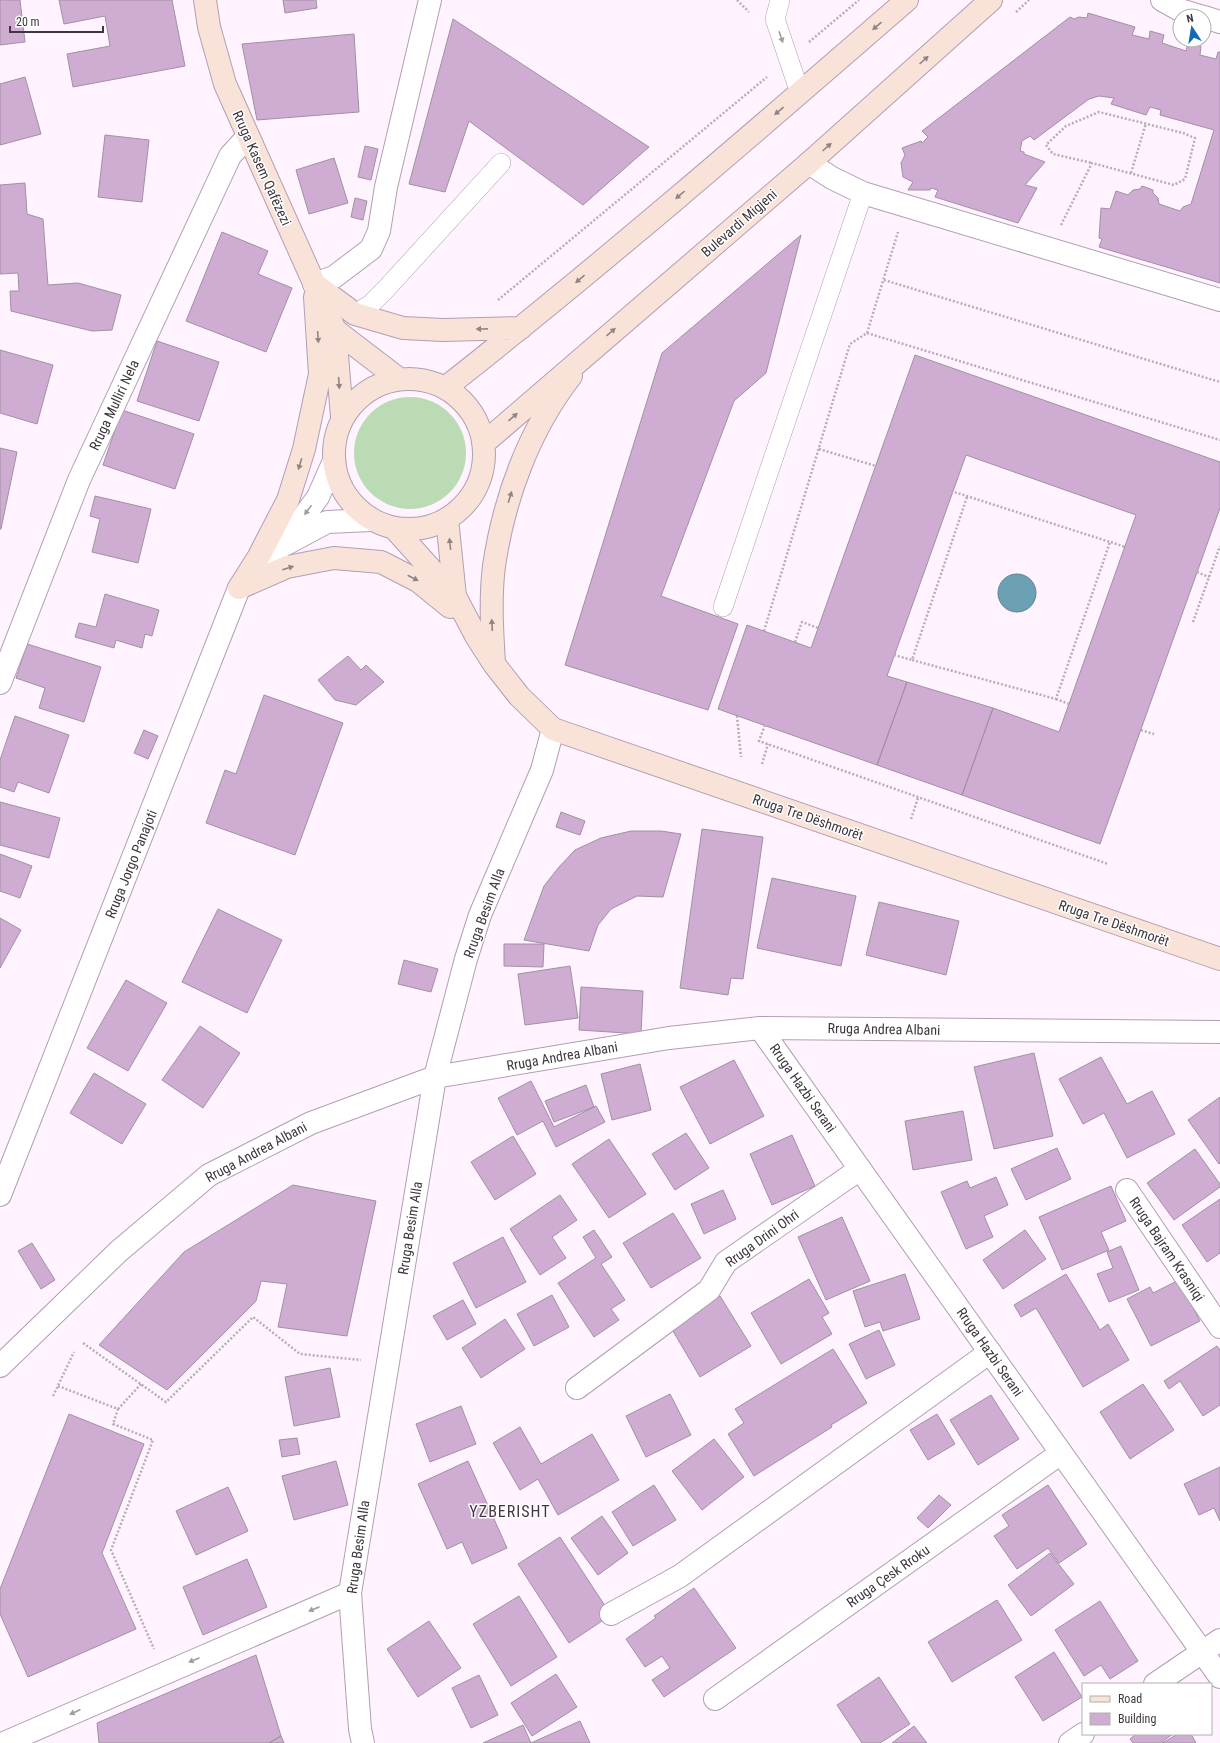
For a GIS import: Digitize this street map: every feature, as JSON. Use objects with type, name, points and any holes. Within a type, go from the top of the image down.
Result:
[{"type":"main road","name":"Rruga Kasem Qafëzezi","points":[[205,0],[209,27],[225,84],[335,330],[342,417]]},
{"type":"main road","points":[[445,388],[521,328],[800,93],[907,0]]},
{"type":"main road","name":"Bulevardi Migjeni","points":[[484,443],[809,163],[991,0]]},
{"type":"main road","points":[[314,284],[354,314],[403,328],[443,330],[521,328]]},
{"type":"main road","points":[[239,588],[288,500],[304,449],[320,374],[314,284]]},
{"type":"main road","name":"Rruga Kasem Qafëzezi","points":[[335,330],[399,379]]},
{"type":"main road","points":[[494,664],[491,615],[494,566],[503,518],[518,472],[538,428],[563,386],[593,348]]},
{"type":"main road","points":[[399,379],[422,380],[445,388],[464,402],[477,421],[484,443],[484,465],[477,486],[464,505],[447,519],[422,528],[394,528],[372,520],[353,506],[340,486],[334,464],[334,440],[342,417],[356,399],[376,385],[399,379]]},
{"type":"main road","name":"Rruga Tre Dëshmorët","points":[[447,519],[455,596]]},
{"type":"main road","name":"Rruga Tre Dëshmorët","points":[[394,528],[455,596],[468,622],[494,664],[519,696],[553,729],[1220,959]]},
{"type":"main road","points":[[239,588],[287,567],[334,558],[381,562],[418,581],[468,622]]},
{"type":"street","points":[[314,284],[334,277],[371,249],[379,232],[386,187],[430,0]]},
{"type":"street","points":[[1162,0],[1176,8]]},
{"type":"street","name":"Rruga Mulliri Nela","points":[[0,683],[79,480],[230,156],[248,136]]},
{"type":"street","points":[[809,163],[832,178],[863,193],[1220,300]]},
{"type":"street","name":"Rruga Jorgo Panajoti","points":[[0,1195],[239,588],[282,546],[318,497],[334,464]]},
{"type":"street","name":"Rruga Jorgo Panajoti","points":[[282,546],[327,522],[372,520]]},
{"type":"street","name":"Rruga Besim Alla","points":[[363,1743],[360,1729],[350,1594],[435,1077],[466,958],[480,915],[542,770],[553,729]]},
{"type":"street","name":"Rruga Andrea Albani","points":[[0,1366],[119,1250],[209,1175],[311,1123],[435,1077],[669,1038],[760,1028],[1220,1032]]},
{"type":"street","name":"Rruga Hazbi Serani","points":[[760,1028],[1220,1677]]},
{"type":"street","name":"Rruga Drini Ohri","points":[[577,1388],[709,1290],[726,1262],[860,1169]]},
{"type":"street","name":"Rruga Bajram Krasniqi","points":[[1127,1190],[1220,1327]]},
{"type":"street","points":[[611,1614],[680,1576],[990,1352]]},
{"type":"street","name":"Rruga Çesk Rroku","points":[[715,1699],[1061,1453]]},
{"type":"street","points":[[4,1743],[350,1594]]},
{"type":"street","points":[[1156,1683],[1220,1640]]},
{"type":"street","points":[[1070,1743],[1082,1735]]},
{"type":"lane","points":[[780,0],[775,19],[800,93]]},
{"type":"lane","points":[[354,314],[371,304],[385,290],[502,163]]},
{"type":"lane","points":[[723,607],[863,193]]},
{"type":"path","points":[[736,0],[751,14]]},
{"type":"path","points":[[493,305],[859,0]]},
{"type":"path","points":[[1099,112],[1184,133],[1195,138],[1185,179],[1174,185],[1092,163],[1053,154],[1046,145],[1066,126],[1099,112]]},
{"type":"path","points":[[1131,173],[1146,123]]},
{"type":"path","points":[[1049,249],[1092,163]]},
{"type":"path","points":[[764,631],[850,344],[867,333],[906,206]]},
{"type":"path","points":[[884,280],[1220,382]]},
{"type":"path","points":[[867,333],[1220,440]]},
{"type":"path","points":[[818,449],[876,466]]},
{"type":"path","points":[[952,491],[1125,546]]},
{"type":"path","points":[[912,660],[967,497]]},
{"type":"path","points":[[1056,699],[1110,542]]},
{"type":"path","points":[[1193,622],[1220,546]]},
{"type":"path","points":[[1197,572],[1209,577]]},
{"type":"path","points":[[795,642],[802,622],[818,628]]},
{"type":"path","points":[[894,655],[1056,699],[1069,704]]},
{"type":"path","points":[[737,716],[741,757]]},
{"type":"path","points":[[764,725],[759,741],[1108,864]]},
{"type":"path","points":[[1141,730],[1154,734]]},
{"type":"path","points":[[762,764],[768,744]]},
{"type":"path","points":[[911,818],[918,798]]},
{"type":"path","points":[[83,1343],[166,1402],[253,1317],[300,1354],[388,1362]]},
{"type":"path","points":[[53,1396],[74,1352]]},
{"type":"path","points":[[141,1384],[118,1409],[112,1424],[153,1440],[111,1550],[157,1656]]},
{"type":"path","points":[[58,1386],[118,1409]]},
{"type":"green space","points":[[410,397],[431,401],[449,414],[462,432],[466,453],[462,474],[449,492],[431,505],[410,509],[389,505],[371,492],[358,474],[354,453],[358,432],[371,414],[389,401]]},
{"type":"water","points":[[1013,574],[1021,574],[1031,579],[1035,586],[1035,600],[1031,607],[1021,612],[1013,612],[1003,607],[1001,604],[998,597],[998,589],[1003,579],[1006,577]]},
{"type":"building","points":[[0,0],[20,0],[25,42],[0,45]]},
{"type":"building","points":[[59,0],[172,0],[185,66],[73,87],[67,54],[110,46],[105,16],[64,24]]},
{"type":"building","points":[[283,0],[316,0],[317,8],[285,13]]},
{"type":"building","points":[[1088,13],[1135,27],[1132,35],[1149,39],[1150,31],[1164,35],[1162,43],[1172,46],[1172,48],[1186,51],[1187,48],[1201,48],[1200,55],[1216,59],[1218,52],[1220,52],[1220,283],[1099,247],[1102,239],[1099,238],[1101,208],[1110,209],[1116,191],[1128,195],[1133,190],[1140,189],[1142,186],[1153,190],[1153,193],[1158,198],[1159,204],[1180,211],[1183,207],[1191,204],[1214,130],[1160,115],[1161,110],[1150,107],[1146,115],[1111,104],[1114,98],[1099,96],[1089,99],[1034,140],[1030,136],[1022,141],[1020,151],[1045,162],[1025,185],[1037,188],[1018,223],[935,197],[938,190],[931,188],[930,190],[908,190],[913,182],[903,177],[901,163],[905,155],[902,148],[921,141],[922,143],[928,137],[922,131],[1070,17],[1074,19],[1079,17],[1087,18]]},
{"type":"building","points":[[453,19],[649,147],[583,205],[469,121],[445,192],[409,184]]},
{"type":"building","points":[[354,34],[359,112],[257,120],[242,44]]},
{"type":"building","points":[[25,77],[41,134],[0,145],[0,84]]},
{"type":"building","points":[[105,135],[149,140],[142,202],[98,197]]},
{"type":"building","points":[[365,146],[378,149],[371,180],[358,177]]},
{"type":"building","points":[[334,158],[348,203],[309,214],[296,170]]},
{"type":"building","points":[[25,183],[27,214],[43,219],[48,285],[78,283],[121,295],[112,330],[92,331],[11,311],[10,291],[19,291],[18,273],[0,274],[0,185]]},
{"type":"building","points":[[355,198],[367,201],[363,220],[351,217]]},
{"type":"building","points":[[222,232],[268,251],[258,274],[292,288],[266,352],[186,321]]},
{"type":"building","points":[[801,235],[766,373],[734,401],[661,596],[738,624],[708,710],[565,665],[662,353]]},
{"type":"building","points":[[157,341],[219,362],[199,421],[137,401]]},
{"type":"building","points":[[0,350],[53,365],[37,424],[0,413]]},
{"type":"building","points":[[915,355],[1220,462],[1220,508],[1100,844],[962,795],[993,708],[1059,732],[1136,515],[966,455],[887,676],[907,682],[877,765],[718,709],[747,625],[811,648]]},
{"type":"building","points":[[122,410],[194,434],[175,489],[103,465]]},
{"type":"building","points":[[0,448],[17,452],[1,529],[0,529]]},
{"type":"building","points":[[95,496],[151,509],[138,563],[92,552],[100,519],[90,516]]},
{"type":"building","points":[[105,594],[159,610],[152,636],[145,634],[142,648],[116,640],[114,648],[75,637],[79,623],[96,627]]},
{"type":"building","points":[[27,644],[101,667],[84,722],[39,708],[45,688],[16,678]]},
{"type":"building","points":[[348,656],[361,670],[366,665],[384,682],[356,705],[335,700],[318,680]]},
{"type":"building","points":[[907,682],[993,708],[962,795],[877,765]]},
{"type":"building","points":[[264,695],[343,723],[295,855],[206,823],[225,770],[236,774]]},
{"type":"building","points":[[15,716],[69,735],[49,793],[18,782],[14,792],[0,787],[0,760]]},
{"type":"building","points":[[144,730],[158,736],[148,759],[134,753]]},
{"type":"building","points":[[0,802],[60,818],[49,858],[0,845]]},
{"type":"building","points":[[561,812],[585,821],[580,835],[556,827]]},
{"type":"building","points":[[702,829],[763,837],[743,979],[731,978],[728,995],[680,988]]},
{"type":"building","points":[[631,831],[661,831],[681,834],[663,897],[637,896],[611,909],[598,925],[589,951],[524,940],[544,886],[575,850],[601,838]]},
{"type":"building","points":[[0,854],[32,866],[20,898],[0,891]]},
{"type":"building","points":[[772,878],[856,896],[841,966],[757,948]]},
{"type":"building","points":[[879,902],[959,921],[946,975],[866,955]]},
{"type":"building","points":[[218,909],[282,940],[247,1013],[182,982]]},
{"type":"building","points":[[0,918],[21,930],[0,968]]},
{"type":"building","points":[[504,944],[544,944],[543,967],[504,966]]},
{"type":"building","points":[[404,960],[438,969],[431,992],[398,984]]},
{"type":"building","points":[[570,966],[578,1018],[525,1025],[518,974]]},
{"type":"building","points":[[126,980],[167,1003],[128,1071],[87,1048]]},
{"type":"building","points":[[581,987],[643,991],[641,1034],[579,1030]]},
{"type":"building","points":[[200,1026],[240,1053],[203,1108],[162,1080]]},
{"type":"building","points":[[1034,1053],[1053,1136],[994,1149],[974,1067]]},
{"type":"building","points":[[1101,1057],[1127,1104],[1152,1091],[1175,1134],[1127,1158],[1104,1113],[1083,1124],[1059,1079]]},
{"type":"building","points":[[734,1060],[764,1116],[710,1144],[680,1087]]},
{"type":"building","points":[[640,1064],[651,1110],[612,1120],[601,1074]]},
{"type":"building","points":[[94,1073],[146,1104],[122,1144],[70,1113]]},
{"type":"building","points":[[531,1081],[554,1127],[596,1106],[605,1122],[556,1147],[543,1121],[517,1135],[498,1098]]},
{"type":"building","points":[[586,1085],[594,1107],[554,1122],[545,1101]]},
{"type":"building","points":[[1220,1097],[1220,1163],[1219,1164],[1188,1120]]},
{"type":"building","points":[[963,1111],[972,1160],[913,1170],[905,1121]]},
{"type":"building","points":[[686,1133],[709,1168],[675,1190],[652,1154]]},
{"type":"building","points":[[792,1135],[815,1186],[772,1205],[750,1154]]},
{"type":"building","points":[[513,1136],[536,1174],[495,1200],[471,1162]]},
{"type":"building","points":[[609,1139],[646,1194],[609,1218],[572,1164]]},
{"type":"building","points":[[1057,1148],[1071,1179],[1026,1200],[1011,1169]]},
{"type":"building","points":[[1195,1149],[1220,1184],[1220,1187],[1174,1220],[1147,1183]]},
{"type":"building","points":[[996,1177],[1008,1205],[984,1216],[993,1237],[966,1249],[941,1192],[967,1181],[970,1188]]},
{"type":"building","points":[[293,1185],[376,1201],[347,1336],[278,1327],[287,1284],[261,1281],[256,1301],[167,1390],[99,1345],[184,1252]]},
{"type":"building","points":[[1111,1186],[1126,1221],[1101,1232],[1109,1250],[1062,1270],[1039,1217]]},
{"type":"building","points":[[723,1190],[736,1219],[704,1234],[691,1204]]},
{"type":"building","points":[[560,1195],[577,1220],[552,1237],[566,1258],[540,1275],[510,1229]]},
{"type":"building","points":[[1220,1199],[1220,1253],[1207,1262],[1182,1225]]},
{"type":"building","points":[[673,1213],[701,1258],[651,1288],[623,1243]]},
{"type":"building","points":[[842,1217],[870,1281],[826,1300],[798,1237]]},
{"type":"building","points":[[594,1230],[612,1257],[601,1264],[625,1300],[611,1309],[619,1320],[594,1337],[558,1283],[596,1258],[583,1237]]},
{"type":"building","points":[[1025,1230],[1046,1259],[1003,1289],[983,1260]]},
{"type":"building","points":[[503,1237],[526,1282],[476,1308],[453,1263]]},
{"type":"building","points":[[32,1243],[55,1280],[41,1289],[18,1251]]},
{"type":"building","points":[[1121,1246],[1139,1290],[1109,1302],[1097,1274],[1113,1268],[1107,1252]]},
{"type":"building","points":[[905,1274],[920,1319],[883,1331],[880,1322],[865,1327],[853,1291]]},
{"type":"building","points":[[1066,1274],[1100,1330],[1108,1324],[1129,1360],[1083,1387],[1036,1308],[1021,1317],[1014,1305]]},
{"type":"building","points":[[809,1279],[829,1313],[822,1317],[832,1334],[781,1364],[751,1313]]},
{"type":"building","points":[[1179,1280],[1200,1321],[1151,1346],[1127,1299],[1150,1287],[1153,1293]]},
{"type":"building","points":[[552,1295],[569,1327],[534,1346],[517,1314]]},
{"type":"building","points":[[720,1296],[751,1346],[700,1377],[670,1326]]},
{"type":"building","points":[[463,1300],[476,1324],[447,1340],[433,1316]]},
{"type":"building","points":[[505,1319],[525,1349],[481,1378],[462,1348]]},
{"type":"building","points":[[879,1330],[895,1365],[866,1379],[849,1344]]},
{"type":"building","points":[[1217,1346],[1220,1350],[1220,1405],[1203,1416],[1180,1381],[1169,1389],[1164,1381]]},
{"type":"building","points":[[833,1349],[867,1403],[754,1476],[728,1434],[744,1423],[735,1409]]},
{"type":"building","points":[[330,1368],[340,1417],[294,1426],[285,1377]]},
{"type":"building","points":[[1143,1384],[1174,1430],[1130,1459],[1100,1412]]},
{"type":"building","points":[[670,1394],[691,1435],[646,1457],[626,1416]]},
{"type":"building","points":[[991,1395],[1019,1439],[978,1465],[950,1420]]},
{"type":"building","points":[[461,1406],[476,1444],[430,1462],[416,1424]]},
{"type":"building","points":[[69,1414],[144,1444],[102,1553],[136,1629],[28,1677],[0,1614],[0,1589]]},
{"type":"building","points":[[937,1414],[955,1444],[928,1460],[910,1430]]},
{"type":"building","points":[[520,1427],[541,1464],[592,1434],[619,1480],[558,1515],[538,1479],[520,1490],[493,1443]]},
{"type":"building","points":[[297,1438],[300,1454],[282,1457],[279,1440]]},
{"type":"building","points":[[714,1439],[744,1477],[702,1510],[672,1471]]},
{"type":"building","points":[[336,1461],[348,1505],[294,1520],[282,1476]]},
{"type":"building","points":[[468,1461],[507,1548],[472,1564],[462,1542],[447,1549],[418,1484]]},
{"type":"building","points":[[1220,1467],[1220,1521],[1214,1508],[1199,1515],[1184,1484]]},
{"type":"building","points":[[654,1485],[676,1520],[633,1546],[612,1512]]},
{"type":"building","points":[[1048,1485],[1087,1544],[1059,1563],[1048,1548],[1017,1569],[994,1536],[1009,1526],[1002,1515]]},
{"type":"building","points":[[228,1487],[248,1531],[196,1555],[176,1511]]},
{"type":"building","points":[[939,1495],[951,1505],[928,1528],[917,1518]]},
{"type":"building","points":[[602,1516],[628,1553],[598,1575],[571,1538]]},
{"type":"building","points":[[560,1537],[611,1615],[569,1643],[518,1564]]},
{"type":"building","points":[[1050,1553],[1074,1584],[1031,1616],[1008,1585]]},
{"type":"building","points":[[247,1559],[267,1607],[203,1635],[183,1587]]},
{"type":"building","points":[[694,1588],[736,1648],[664,1697],[652,1680],[670,1668],[662,1656],[645,1667],[626,1639],[656,1618],[654,1616]]},
{"type":"building","points":[[519,1596],[557,1657],[511,1686],[473,1624]]},
{"type":"building","points":[[997,1600],[1022,1640],[952,1682],[928,1642]]},
{"type":"building","points":[[1100,1601],[1138,1661],[1110,1679],[1101,1665],[1084,1676],[1055,1630]]},
{"type":"building","points":[[429,1621],[461,1668],[418,1697],[387,1649]]},
{"type":"building","points":[[1054,1652],[1082,1697],[1043,1721],[1015,1677]]},
{"type":"building","points":[[256,1655],[281,1736],[269,1743],[99,1743],[97,1723]]},
{"type":"building","points":[[556,1674],[577,1707],[532,1736],[511,1703]]},
{"type":"building","points":[[479,1675],[498,1715],[471,1728],[452,1688]]},
{"type":"building","points":[[879,1677],[910,1724],[880,1743],[862,1743],[837,1705]]},
{"type":"building","points":[[580,1721],[590,1743],[531,1743]]},
{"type":"building","points":[[523,1725],[531,1743],[483,1743]]},
{"type":"building","points":[[914,1726],[927,1743],[892,1743]]},
{"type":"building","points":[[1135,1735],[1172,1735],[1160,1743],[1133,1743],[1130,1739]]},
{"type":"building","points":[[1176,1735],[1192,1735],[1196,1743],[1162,1743]]},
{"type":"building","points":[[281,1736],[284,1743],[269,1743]]},
{"type":"district","name":"YZBERISHT","points":[[510,1511]]}]
